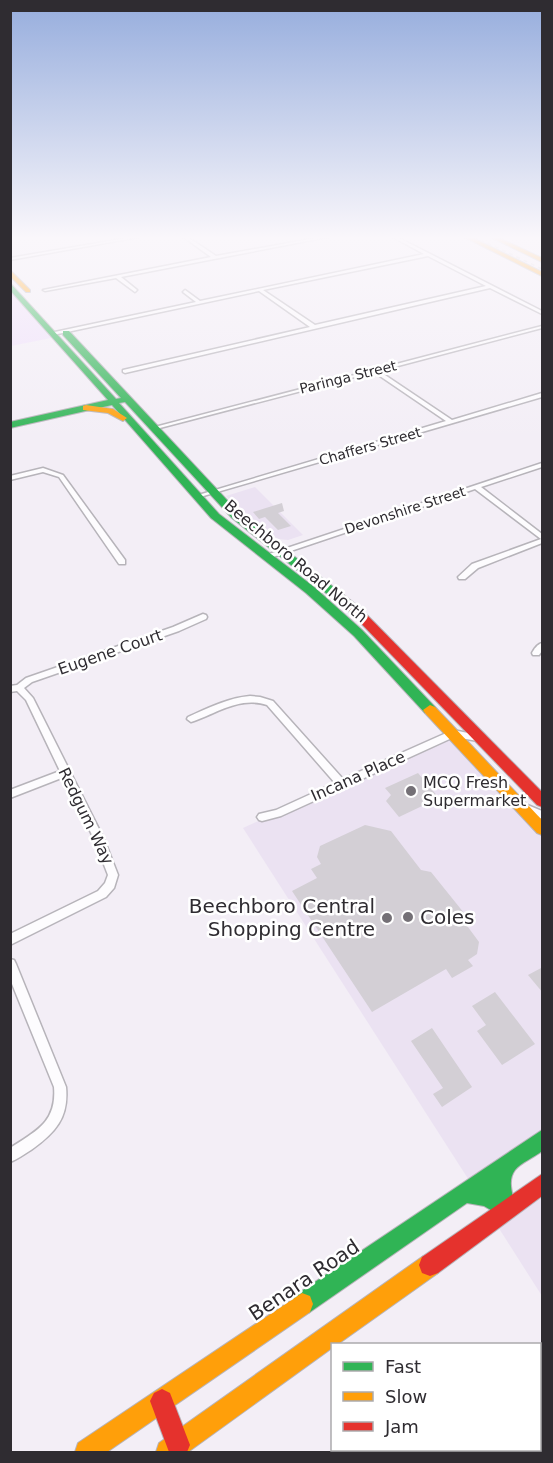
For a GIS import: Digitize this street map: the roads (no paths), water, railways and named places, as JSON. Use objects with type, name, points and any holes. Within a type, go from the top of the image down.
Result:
[{"type":"main road","name":"Beechboro Road North","points":[[34,304],[118,399],[133,424],[227,527],[267,556],[351,626],[543,829]]},
{"type":"main road","name":"Beechboro Road North","points":[[58,332],[99,387],[154,428],[236,516],[346,601],[543,801]]},
{"type":"main road","points":[[86,407],[95,398],[99,387]]},
{"type":"main road","points":[[10,425],[118,399]]},
{"type":"main road","points":[[86,407],[110,411],[133,424]]},
{"type":"main road","points":[[526,1151],[543,1129]]},
{"type":"main road","name":"Benara Road","points":[[87,1452],[543,1140]]},
{"type":"main road","points":[[486,1224],[500,1175],[506,1166]]},
{"type":"main road","points":[[486,1180],[506,1209]]},
{"type":"main road","points":[[486,1180],[506,1209]]},
{"type":"main road","points":[[162,1401],[176,1450],[543,1184]]},
{"type":"main road","points":[[467,1193],[525,1196]]},
{"type":"street","points":[[58,332],[189,304]]},
{"type":"street","points":[[281,304],[314,327]]},
{"type":"street","points":[[125,371],[412,304]]},
{"type":"street","points":[[526,304],[543,313]]},
{"type":"street","name":"Paringa Street","points":[[154,428],[543,327]]},
{"type":"street","points":[[375,371],[450,422]]},
{"type":"street","name":"Chaffers Street","points":[[198,496],[543,395]]},
{"type":"street","name":"Devonshire Street","points":[[267,556],[543,465]]},
{"type":"street","points":[[10,478],[43,470],[62,476],[122,562]]},
{"type":"street","points":[[462,576],[475,566],[543,539],[476,486]]},
{"type":"street","name":"Eugene Court","points":[[15,688],[29,680],[176,629],[202,617]]},
{"type":"street","name":"Redgum Way","points":[[10,940],[102,894],[110,885],[113,875],[99,839],[29,698],[15,688]]},
{"type":"street","points":[[191,718],[240,699],[260,699],[270,703],[341,783]]},
{"type":"street","points":[[449,704],[455,723],[453,734],[469,735],[487,742]]},
{"type":"street","name":"Incana Place","points":[[262,817],[278,813],[453,734]]},
{"type":"street","points":[[10,794],[65,773]]},
{"type":"street","points":[[520,805],[543,815]]},
{"type":"street","points":[[10,964],[63,1098],[52,1126],[10,1156]]},
{"type":"place","name":"MCQ Fresh Supermarket","points":[[411,791]]},
{"type":"place","name":"Coles","points":[[408,917]]},
{"type":"place","name":"Beechboro Central Shopping Centre","points":[[387,918]]}]
